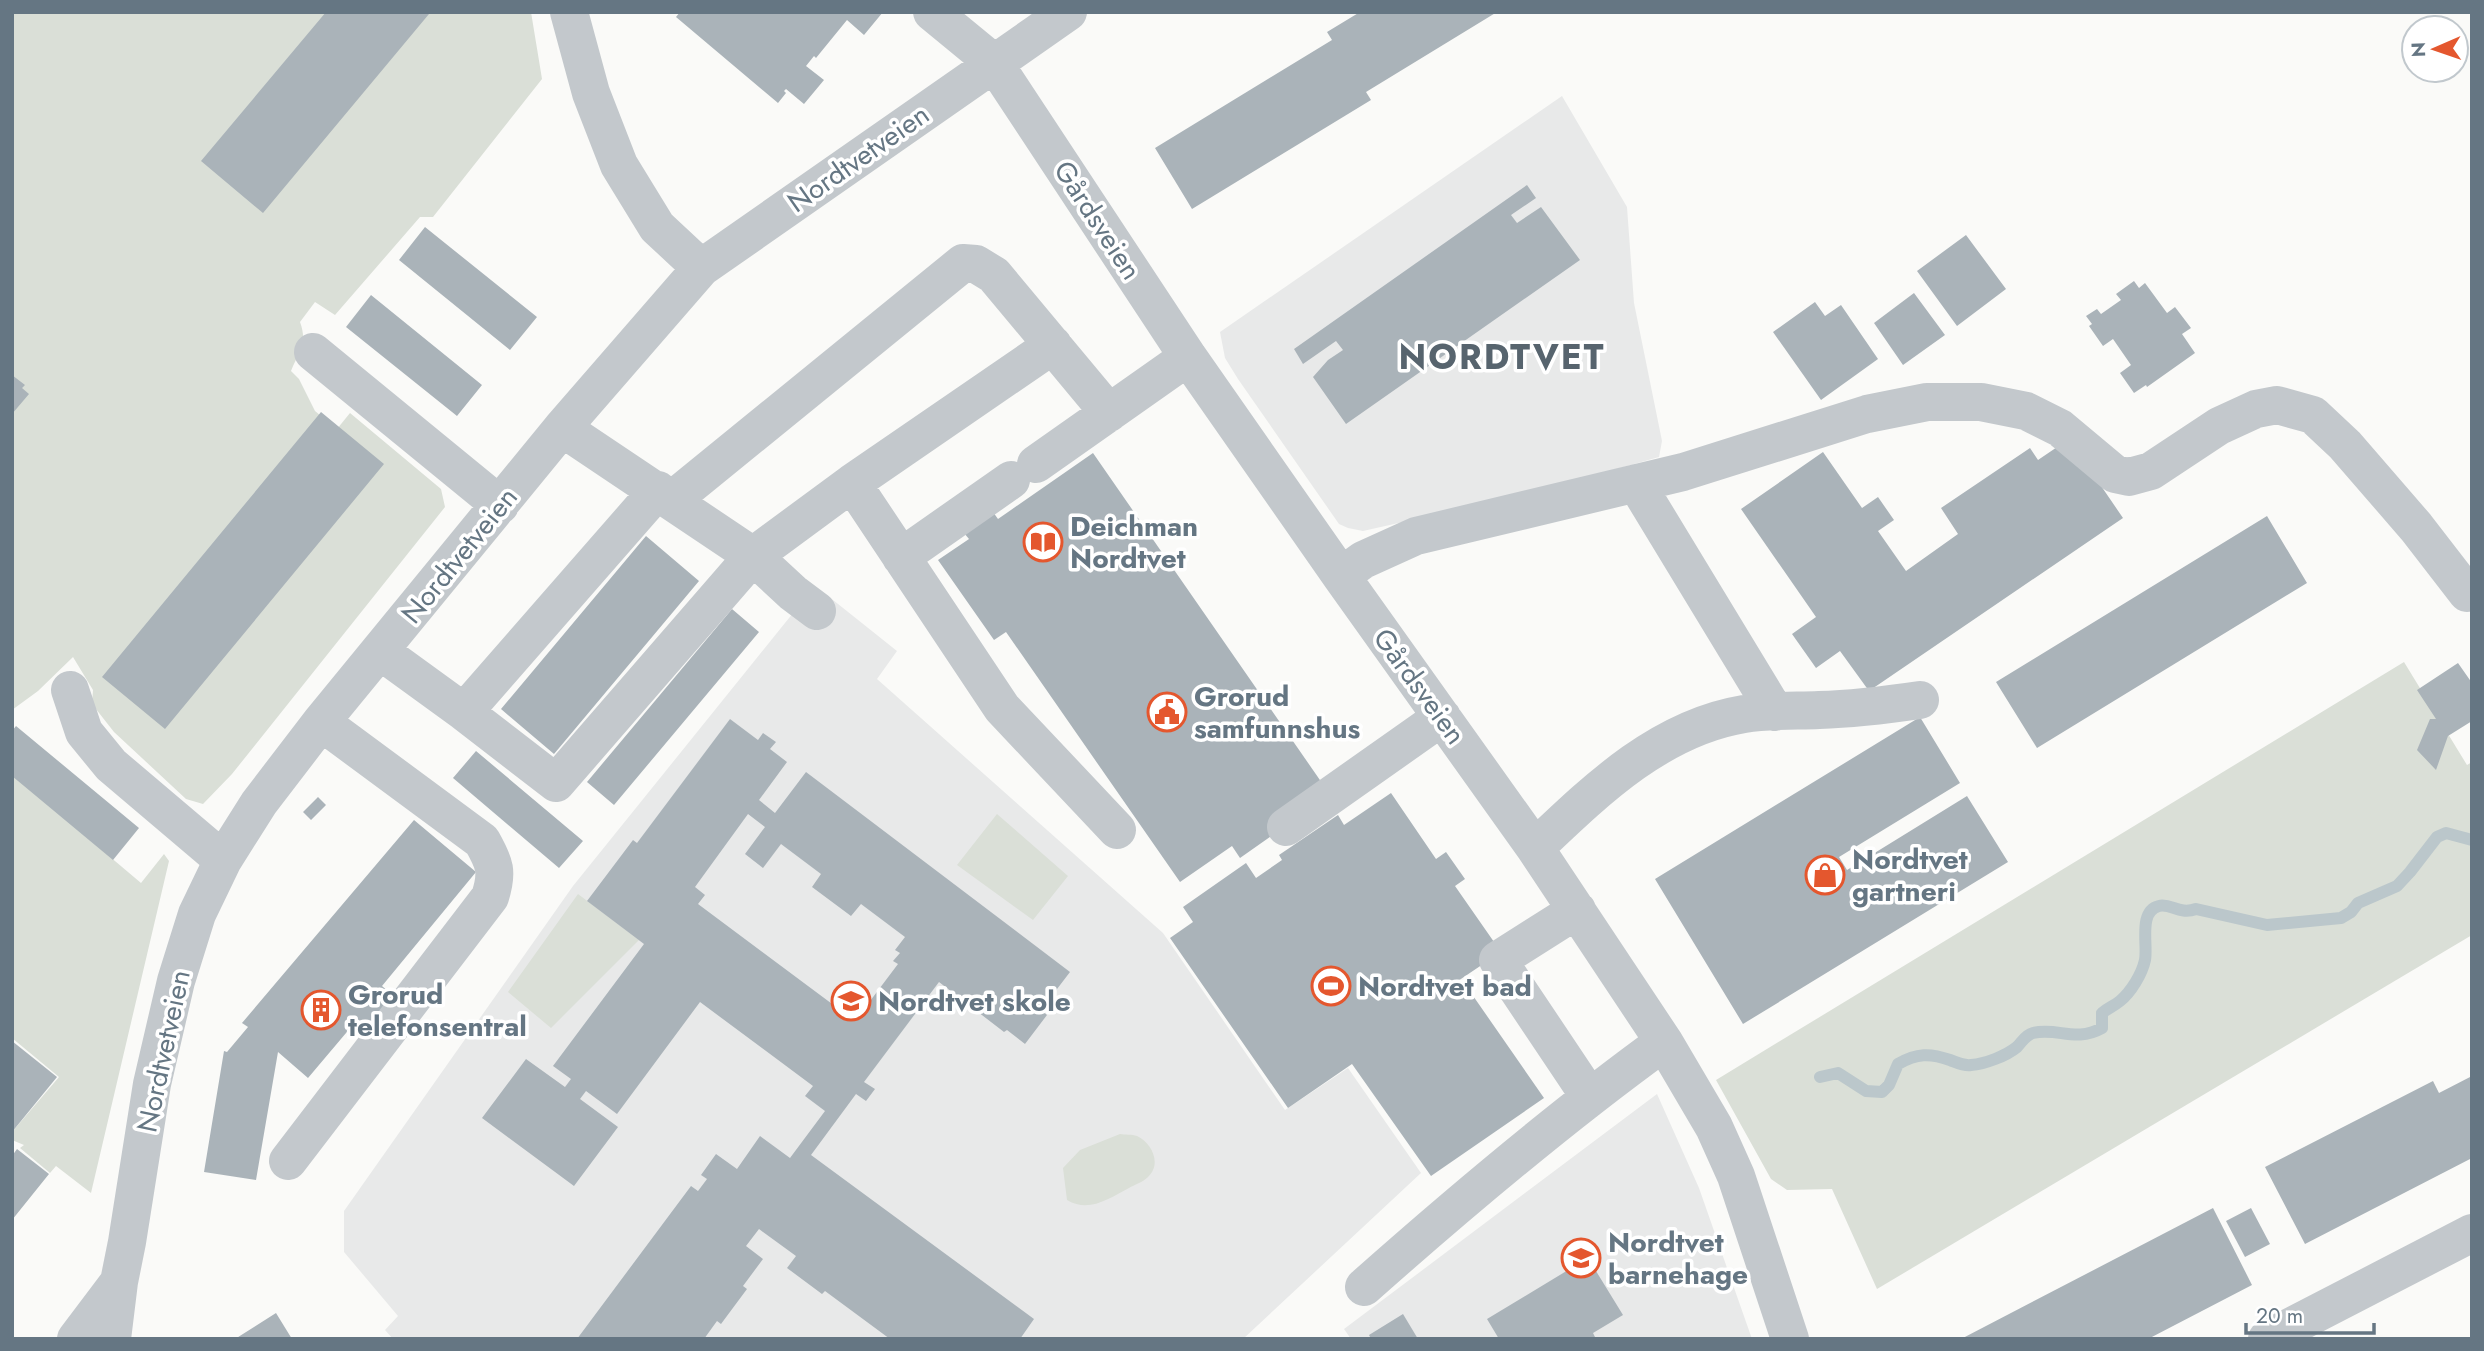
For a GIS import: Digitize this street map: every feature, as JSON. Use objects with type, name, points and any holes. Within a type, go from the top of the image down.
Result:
[{"type":"street","points":[[569,12],[591,93],[619,165],[657,227],[701,268]]},
{"type":"street","name":"Gårdsveien","points":[[932,12],[994,63],[1188,357],[1535,848],[1664,1042],[1707,1116],[1737,1176],[1790,1339]]},
{"type":"street","name":"Nordtvetveien","points":[[112,1339],[152,1084],[173,994],[197,914],[223,860],[259,803],[321,722],[562,428],[701,268],[1068,12]]},
{"type":"street","points":[[464,712],[665,495],[963,263],[976,264],[994,275],[1109,413]]},
{"type":"street","points":[[380,651],[556,783],[753,556],[852,483],[1053,345]]},
{"type":"street","points":[[313,352],[500,505]]},
{"type":"street","points":[[901,557],[1188,357]]},
{"type":"street","points":[[1341,576],[1363,560],[1416,536],[1636,484],[1760,449],[1867,414],[1927,402],[1981,402],[2026,411],[2060,428],[2115,474],[2129,477],[2151,471],[2219,426],[2256,409],[2277,405],[2313,415],[2345,445],[2416,527],[2467,593]]},
{"type":"street","points":[[562,428],[753,556],[817,611]]},
{"type":"street","points":[[852,483],[1002,708],[1117,830]]},
{"type":"street","points":[[1636,484],[1775,712]]},
{"type":"street","points":[[70,690],[84,732],[111,765],[223,860]]},
{"type":"street","points":[[1535,848],[1591,795],[1637,759],[1677,737],[1716,721],[1745,714],[1857,708],[1920,700]]},
{"type":"street","points":[[1286,827],[1442,717]]},
{"type":"street","points":[[288,1161],[490,897],[496,878],[493,860],[482,841],[321,722]]},
{"type":"street","points":[[1577,910],[1498,960],[1589,1096]]},
{"type":"street","points":[[1364,1287],[1438,1221],[1589,1096],[1664,1042]]},
{"type":"street","points":[[2267,1339],[2472,1233]]},
{"type":"street","name":"Nordtvetveien","points":[[76,1339],[119,1282]]},
{"type":"shaded area","points":[[12,12],[531,12],[542,79],[433,217],[420,217],[335,315],[315,302],[300,322],[303,342],[291,371],[299,379],[315,411],[337,429],[350,413],[441,489],[445,507],[232,774],[203,804],[186,799],[114,732],[92,704],[93,690],[73,657],[38,691],[12,710]]},
{"type":"shaded area","points":[[1562,96],[1627,207],[1634,303],[1662,441],[1659,457],[1532,493],[1363,531],[1339,524],[1238,379],[1225,358],[1220,332]]},
{"type":"shaded area","name":"Nordtvet skole","points":[[810,592],[828,596],[897,651],[877,679],[1163,933],[1285,1110],[1348,1068],[1421,1173],[1243,1339],[393,1339],[385,1330],[398,1316],[344,1252],[344,1211],[573,886]]},
{"type":"shaded area","points":[[2404,662],[2467,765],[2472,762],[2472,935],[1877,1289],[1832,1189],[1787,1190],[1771,1179],[1716,1080]]},
{"type":"shaded area","points":[[12,774],[141,883],[164,854],[169,861],[91,1193],[56,1166],[50,1173],[20,1148],[24,1145],[12,1140],[12,1132],[59,1077],[12,1038]]},
{"type":"shaded area","points":[[997,814],[1068,876],[1033,920],[957,865]]},
{"type":"shaded area","points":[[578,894],[639,940],[551,1028],[508,992]]},
{"type":"shaded area","name":"Nordtvet barnehage","points":[[1657,1094],[1699,1188],[1752,1339],[1351,1339],[1344,1329]]},
{"type":"shaded area","points":[[1120,1134],[1137,1136],[1151,1149],[1155,1160],[1148,1177],[1091,1205],[1075,1204],[1067,1200],[1063,1168],[1080,1150]]},
{"type":"building","points":[[326,12],[429,14],[263,213],[201,161]]},
{"type":"building","points":[[680,12],[883,12],[864,35],[847,20],[816,58],[814,56],[806,66],[824,80],[804,104],[786,89],[778,103],[676,17]]},
{"type":"building","points":[[1360,12],[1497,12],[1366,92],[1371,100],[1192,209],[1155,148],[1332,40],[1327,32]]},
{"type":"building","points":[[1527,185],[1536,198],[1511,215],[1517,223],[1541,207],[1580,260],[1346,424],[1313,377],[1328,360],[1343,350],[1336,341],[1303,364],[1294,349]]},
{"type":"building","points":[[425,227],[537,317],[510,350],[399,260]]},
{"type":"building","points":[[1966,235],[2006,289],[1957,326],[1917,271]]},
{"type":"building","points":[[2134,281],[2139,288],[2145,283],[2167,313],[2175,307],[2191,328],[2182,334],[2195,353],[2147,387],[2146,385],[2134,393],[2120,373],[2131,365],[2113,339],[2103,346],[2089,326],[2092,324],[2086,316],[2097,309],[2101,314],[2121,300],[2116,294]]},
{"type":"building","points":[[1914,293],[1945,335],[1903,365],[1874,323]]},
{"type":"building","points":[[371,295],[482,385],[457,416],[346,327]]},
{"type":"building","points":[[1815,302],[1825,316],[1841,305],[1878,359],[1821,400],[1773,332]]},
{"type":"building","points":[[12,375],[25,385],[22,388],[29,394],[12,414]]},
{"type":"building","points":[[321,412],[384,464],[165,729],[102,677]]},
{"type":"building","points":[[2069,439],[2123,518],[1869,691],[1840,651],[1816,668],[1792,634],[1816,617],[1741,509],[1823,452],[1862,508],[1878,497],[1894,520],[1878,531],[1906,571],[1958,534],[1941,508],[2030,448],[2038,460]]},
{"type":"building","name":"Grorud samfunnshus","points":[[1093,453],[1322,783],[1280,830],[1240,858],[1232,846],[1180,882],[1006,632],[994,640],[938,560],[969,539],[964,533],[993,512],[998,519]]},
{"type":"building","points":[[2267,516],[2307,583],[2037,748],[1996,682]]},
{"type":"building","points":[[646,536],[699,581],[554,754],[501,709]]},
{"type":"building","points":[[732,609],[759,632],[614,805],[587,782]]},
{"type":"building","points":[[2458,663],[2472,683],[2472,721],[2448,736],[2436,770],[2417,750],[2430,719],[2436,719],[2417,690]]},
{"type":"building","name":"Nordtvet gartneri","points":[[1920,717],[1960,783],[1839,857],[1847,870],[1967,796],[2008,862],[1743,1024],[1655,879]]},
{"type":"building","points":[[730,719],[758,740],[763,733],[776,742],[770,749],[787,762],[759,800],[775,813],[806,772],[1070,972],[1041,1010],[1047,1015],[1025,1044],[1007,1030],[1004,1032],[939,982],[864,1082],[875,1089],[866,1101],[856,1094],[811,1155],[1034,1319],[1020,1339],[890,1339],[825,1291],[822,1294],[787,1268],[796,1256],[759,1229],[746,1246],[763,1259],[743,1286],[747,1289],[721,1324],[717,1321],[704,1339],[577,1339],[691,1186],[698,1191],[707,1179],[701,1175],[716,1154],[737,1169],[760,1136],[790,1158],[825,1111],[805,1096],[813,1086],[700,1002],[617,1114],[586,1091],[580,1099],[618,1127],[574,1186],[482,1118],[526,1059],[565,1087],[571,1079],[553,1066],[644,944],[587,901],[633,840],[637,843]],"holes":[[[748,814],[765,827],[745,854],[763,868],[781,844],[821,874],[812,887],[851,916],[861,904],[905,937],[895,950],[900,953],[893,961],[898,964],[855,1021],[698,904],[705,895],[695,887]]]},
{"type":"building","points":[[16,726],[139,828],[113,860],[12,776],[12,731]]},
{"type":"building","points":[[476,751],[583,841],[559,868],[453,778]]},
{"type":"building","name":"Nordtvet bad","points":[[1391,793],[1436,859],[1446,852],[1465,879],[1455,886],[1501,952],[1455,983],[1462,994],[1469,990],[1544,1098],[1431,1176],[1352,1064],[1288,1108],[1170,938],[1193,922],[1183,907],[1246,863],[1256,878],[1282,860],[1279,855],[1338,815],[1344,825]]},
{"type":"building","points":[[318,797],[326,805],[311,820],[303,812]]},
{"type":"building","name":"Grorud telefonsentral","points":[[414,820],[476,872],[382,986],[398,1000],[371,1032],[357,1020],[308,1078],[278,1052],[256,1180],[204,1172],[224,1051],[227,1052],[248,1027],[242,1023]]},
{"type":"building","points":[[12,1041],[57,1077],[12,1132]]},
{"type":"building","points":[[2472,1076],[2472,1158],[2305,1244],[2265,1167],[2433,1081],[2439,1093]]},
{"type":"building","points":[[17,1149],[49,1174],[12,1220],[12,1156]]},
{"type":"building","points":[[2213,1208],[2252,1285],[2148,1339],[1961,1339]]},
{"type":"building","points":[[2251,1208],[2270,1244],[2245,1257],[2226,1221]]},
{"type":"building","points":[[1588,1258],[1623,1315],[1593,1333],[1596,1339],[1499,1339],[1487,1319]]},
{"type":"building","points":[[276,1313],[292,1339],[235,1339]]},
{"type":"building","points":[[1403,1314],[1418,1339],[1371,1339],[1369,1335]]},
{"type":"waterway","points":[[1820,1077],[1838,1073],[1866,1091],[1882,1092],[1889,1085],[1898,1064],[1911,1058],[1930,1055],[1963,1065],[1977,1064],[2007,1053],[2033,1033],[2075,1035],[2092,1032],[2102,1028],[2102,1013],[2118,1003],[2139,977],[2146,954],[2146,921],[2152,909],[2159,906],[2185,911],[2196,909],[2267,925],[2341,918],[2351,912],[2358,903],[2397,886],[2437,837],[2446,833],[2472,840]]},
{"type":"place","name":"Deichman Nordtvet","points":[[1043,542]]},
{"type":"place","name":"Grorud samfunnshus","points":[[1167,712]]},
{"type":"place","name":"Nordtvet gartneri","points":[[1825,875]]},
{"type":"place","name":"Nordtvet bad","points":[[1331,986]]},
{"type":"place","name":"Nordtvet skole","points":[[851,1001]]},
{"type":"place","name":"Grorud telefonsentral","points":[[321,1010]]},
{"type":"place","name":"Nordtvet barnehage","points":[[1581,1258]]},
{"type":"district","name":"NORDTVET","points":[[1502,357]]}]
